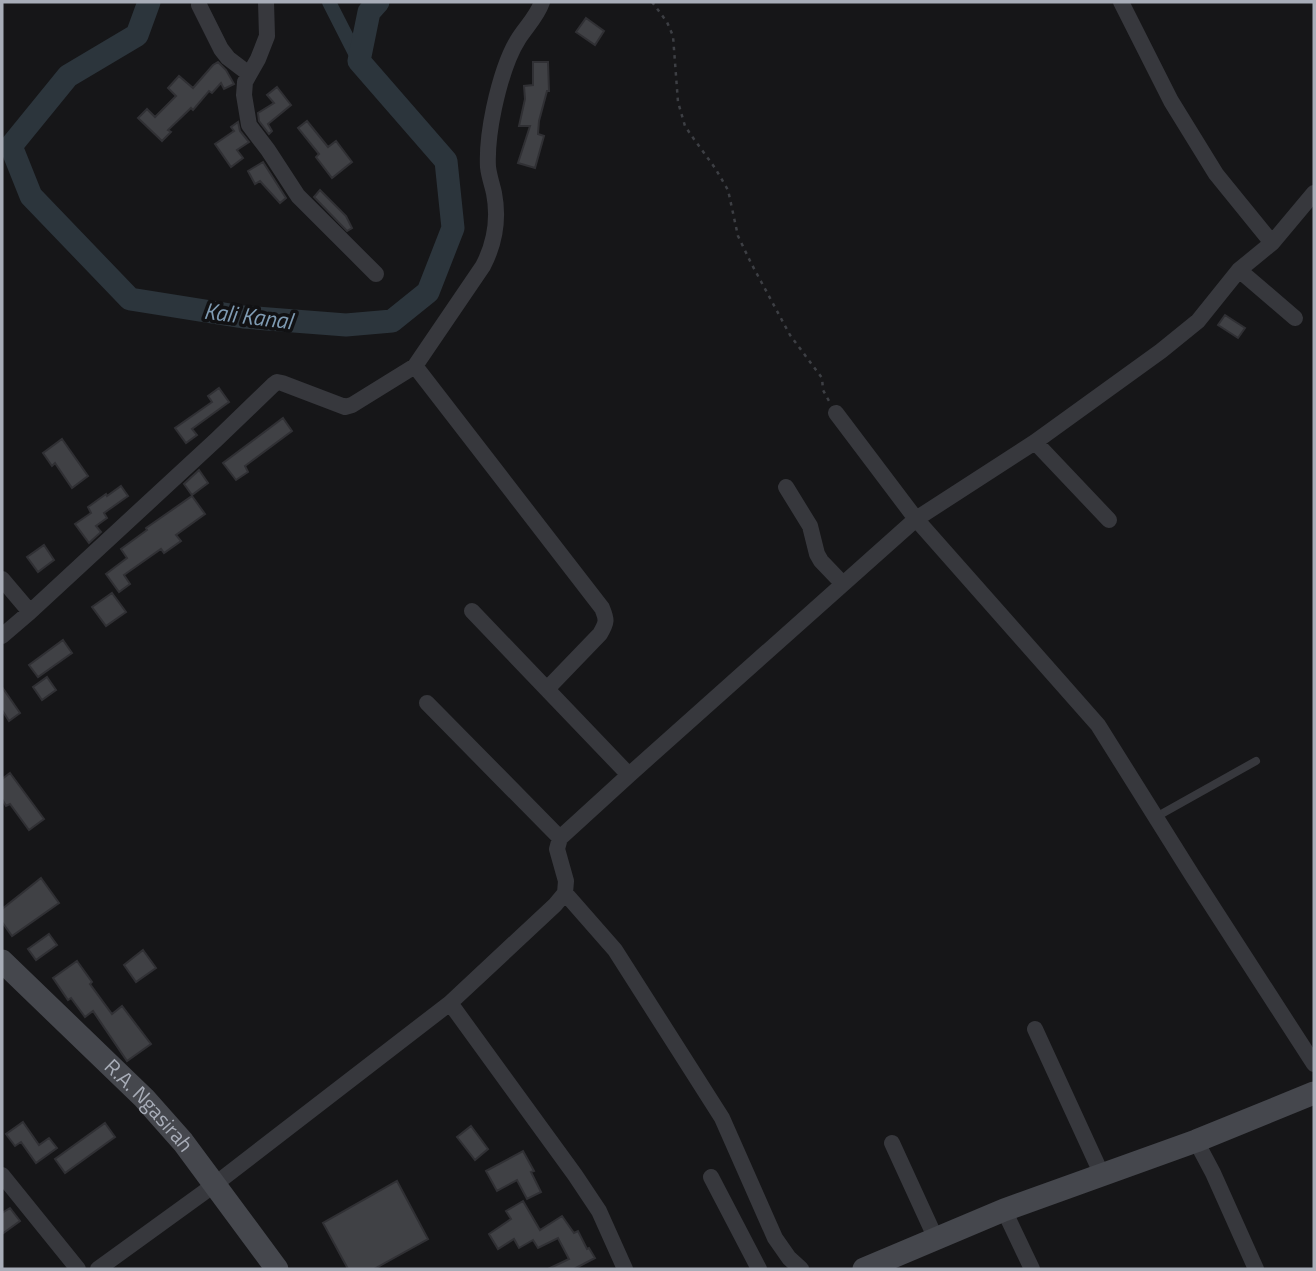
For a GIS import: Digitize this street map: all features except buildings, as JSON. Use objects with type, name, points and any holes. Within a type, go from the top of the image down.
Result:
[{"type":"street","points":[[266,2],[267,36],[245,82],[244,94],[249,125],[298,196],[376,274]]},
{"type":"street","points":[[2,636],[273,385],[282,383],[345,407],[415,366],[483,266],[494,239],[496,220],[488,162],[489,134],[494,109],[511,54],[542,2]]},
{"type":"street","points":[[1121,2],[1177,112],[1216,174],[1272,243]]},
{"type":"street","points":[[199,5],[220,49],[249,74]]},
{"type":"street","points":[[98,1269],[214,1185],[450,1003],[565,893],[566,881],[557,849],[561,838],[916,519],[1035,442],[1198,321],[1239,270],[1272,243],[1314,194]]},
{"type":"street","points":[[1239,270],[1295,318]]},
{"type":"street","points":[[415,366],[602,608],[607,619],[600,634],[547,689]]},
{"type":"street","points":[[836,413],[916,519],[1098,725],[1314,1064]]},
{"type":"street","points":[[1035,442],[1109,520]]},
{"type":"street","points":[[786,487],[810,526],[821,561],[843,584]]},
{"type":"street","points":[[2,579],[30,612]]},
{"type":"street","points":[[472,611],[629,775]]},
{"type":"street","points":[[427,703],[561,838]]},
{"type":"street","points":[[565,893],[615,950],[722,1118],[775,1238],[789,1258],[801,1269]]},
{"type":"street","name":"R.A. Ngasirah","points":[[2,961],[144,1098],[183,1142],[278,1269]]},
{"type":"street","points":[[450,1003],[599,1211],[625,1269]]},
{"type":"street","points":[[1035,1029],[1102,1175]]},
{"type":"street","points":[[876,1267],[1004,1210],[1196,1141],[1314,1093]]},
{"type":"street","points":[[1196,1141],[1256,1269]]},
{"type":"street","points":[[892,1143],[936,1239]]},
{"type":"street","points":[[2,1175],[78,1269]]},
{"type":"street","points":[[711,1177],[760,1269]]},
{"type":"street","points":[[1004,1210],[1032,1269]]},
{"type":"lane","points":[[1156,817],[1256,761]]},
{"type":"path","points":[[652,2],[667,22],[673,36],[678,102],[685,126],[728,190],[738,236],[762,287],[790,335],[822,379],[823,390],[836,413]]},
{"type":"waterway","name":"Kali Kanal","points":[[149,2],[137,35],[68,76],[11,146],[31,196],[130,299],[243,317],[346,325],[392,321],[428,292],[453,228],[446,161],[359,61],[369,12],[378,2]]},
{"type":"waterway","points":[[329,2],[359,61]]}]
